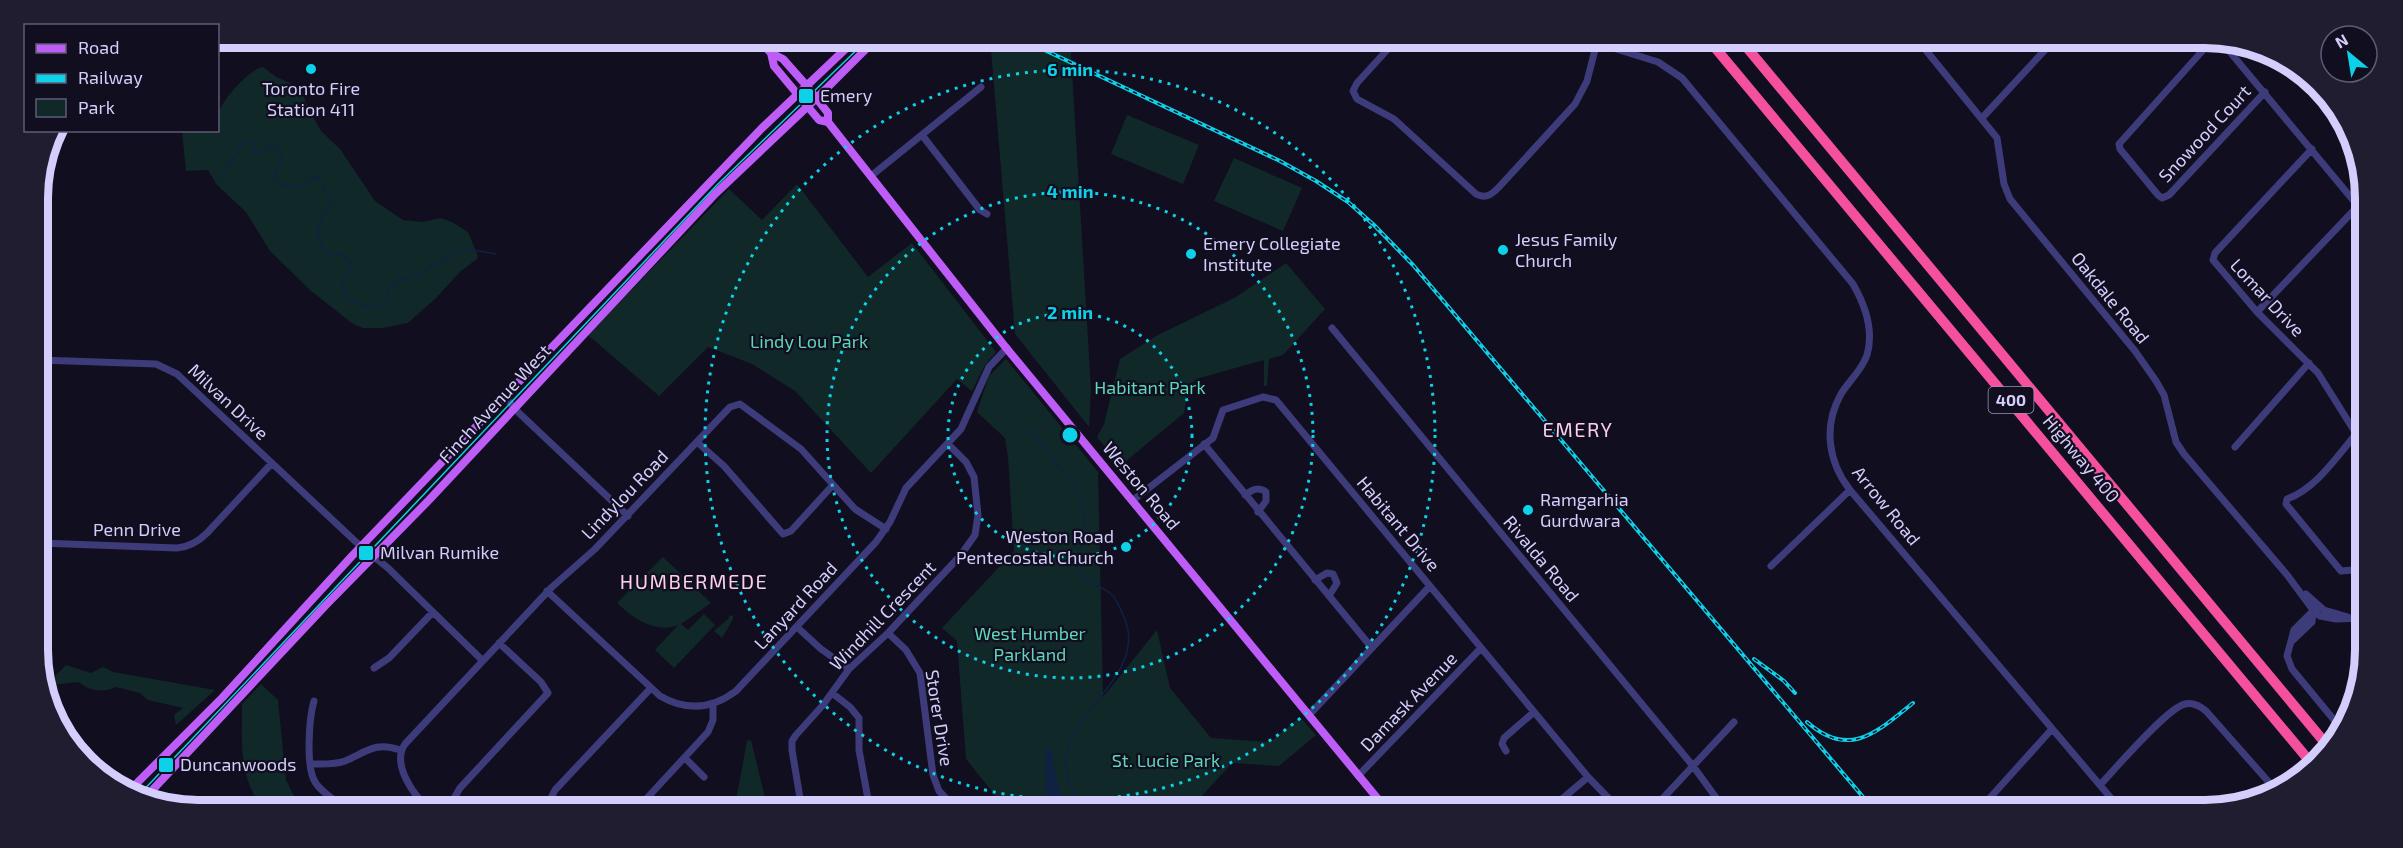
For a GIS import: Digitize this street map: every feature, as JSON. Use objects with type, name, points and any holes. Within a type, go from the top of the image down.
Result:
[{"type":"highway","name":"Highway 400","points":[[1715,48],[2308,759]]},
{"type":"highway","name":"Highway 400","points":[[1747,48],[2324,741]]},
{"type":"main road","name":"Weston Road","points":[[766,48],[771,53],[783,58],[816,98],[828,114],[828,122],[1007,348],[1378,800]]},
{"type":"main road","name":"Finch Avenue West","points":[[135,785],[222,698],[362,547],[798,93],[846,48]]},
{"type":"main road","name":"Finch Avenue West","points":[[150,792],[715,194],[867,48]]},
{"type":"main road","name":"Weston Road","points":[[771,53],[774,66],[819,120],[828,122]]},
{"type":"street","points":[[1389,48],[1357,83],[1353,91],[1354,95],[1364,104],[1394,119],[1476,194],[1484,197],[1489,196],[1500,186],[1575,104],[1587,81],[1595,48]]},
{"type":"street","name":"Arrow Road","points":[[1615,48],[1658,62],[1682,78],[1853,284],[1868,319],[1869,340],[1863,363],[1841,394],[1835,408],[1829,440],[1837,468],[1850,490],[2113,800]]},
{"type":"street","name":"Oakdale Road","points":[[1924,48],[1997,138],[2004,183],[2010,199],[2157,381],[2164,395],[2173,433],[2180,449],[2316,608]]},
{"type":"street","points":[[1982,118],[2047,48]]},
{"type":"street","name":"Snowood Court","points":[[2205,48],[2118,144],[2162,198],[2169,195],[2265,92]]},
{"type":"street","points":[[2229,50],[2355,201]]},
{"type":"street","points":[[871,176],[981,87]]},
{"type":"street","points":[[922,135],[980,210],[987,214]]},
{"type":"street","name":"Lomar Drive","points":[[2312,149],[2212,257],[2215,264],[2257,312],[2318,373],[2355,432]]},
{"type":"street","points":[[2257,312],[2355,214]]},
{"type":"street","name":"Rivalda Road","points":[[1332,328],[1693,766],[1718,800]]},
{"type":"street","name":"Lanyard Road","points":[[548,591],[650,689],[680,705],[692,707],[713,704],[736,691],[886,529],[906,488],[961,429],[989,367],[1007,348]]},
{"type":"street","name":"Milvan Drive","points":[[48,360],[156,364],[177,374],[482,660]]},
{"type":"street","points":[[2235,447],[2309,363]]},
{"type":"street","points":[[505,397],[513,408],[628,516]]},
{"type":"street","name":"Habitant Drive","points":[[1132,501],[1217,432],[1223,410],[1263,397],[1276,400],[1588,777],[1610,800]]},
{"type":"street","name":"Lindylou Road","points":[[400,750],[548,591],[628,516],[730,407],[740,404],[801,449],[832,486],[861,514],[886,529]]},
{"type":"street","points":[[2355,435],[2319,477],[2297,495],[2287,499],[2286,504],[2341,571],[2355,569]]},
{"type":"street","points":[[697,442],[724,466],[783,534],[791,531],[832,486]]},
{"type":"street","name":"Windhill Crescent","points":[[801,800],[792,741],[849,669],[888,633],[960,556],[975,535],[978,515],[974,477],[966,462],[948,444]]},
{"type":"street","points":[[1204,444],[1372,648]]},
{"type":"street","name":"Penn Drive","points":[[48,543],[177,548],[187,546],[201,539],[272,464]]},
{"type":"street","points":[[1245,495],[1254,489],[1266,492],[1266,501],[1258,512]]},
{"type":"street","points":[[1771,566],[1850,490]]},
{"type":"street","points":[[1315,580],[1328,573],[1333,574],[1337,583],[1329,596]]},
{"type":"street","points":[[1309,716],[1430,586]]},
{"type":"street","points":[[2336,723],[2292,669],[2288,656],[2289,644],[2294,630],[2316,608],[2355,618]]},
{"type":"street","points":[[374,668],[389,658],[433,612]]},
{"type":"street","points":[[797,627],[821,649],[849,669]]},
{"type":"street","name":"Storer Drive","points":[[888,633],[910,655],[920,673],[933,775],[939,791],[948,800]]},
{"type":"street","points":[[453,800],[460,788],[548,693],[541,682],[499,643]]},
{"type":"street","name":"Damask Avenue","points":[[1358,776],[1481,648]]},
{"type":"street","points":[[550,800],[555,790],[650,689]]},
{"type":"street","points":[[832,693],[850,707],[859,718],[859,750],[868,800]]},
{"type":"street","points":[[314,701],[310,715],[311,765],[314,780],[334,800]]},
{"type":"street","points":[[645,800],[712,726],[713,704]]},
{"type":"street","points":[[2100,784],[2169,713],[2184,704],[2192,704],[2206,711],[2271,784]]},
{"type":"street","points":[[1506,751],[1502,744],[1504,738],[1534,712]]},
{"type":"street","points":[[1661,800],[1734,722]]},
{"type":"street","points":[[1988,800],[2052,729]]},
{"type":"street","points":[[311,765],[341,762],[375,747],[400,750],[399,762],[402,772],[421,800]]},
{"type":"street","points":[[685,758],[704,777]]},
{"type":"street","points":[[1561,800],[1588,777]]},
{"type":"green space","points":[[991,48],[1071,48],[1091,390],[1089,427],[1015,334]]},
{"type":"green space","points":[[263,67],[276,77],[290,83],[303,95],[321,131],[340,149],[375,201],[403,220],[423,222],[440,218],[468,232],[478,256],[477,259],[461,271],[408,323],[382,328],[363,328],[353,324],[310,290],[270,251],[246,212],[217,185],[208,170],[186,171],[182,132],[219,132],[219,113],[224,102],[244,79]]},
{"type":"green space","points":[[1127,115],[1199,145],[1183,184],[1111,154]]},
{"type":"green space","points":[[1234,158],[1302,188],[1283,231],[1214,201]]},
{"type":"green space","name":"Lindy Lou Park","points":[[797,184],[868,277],[912,243],[996,352],[985,365],[972,391],[957,379],[871,473],[795,391],[752,364],[708,347],[659,396],[588,335],[729,189],[762,220]]},
{"type":"green space","name":"Habitant Park","points":[[1286,263],[1325,309],[1283,355],[1269,359],[1267,386],[1264,386],[1264,360],[1196,379],[1188,387],[1184,413],[1120,466],[1097,437],[1104,424],[1120,359],[1156,336],[1236,297]]},
{"type":"green space","name":"West Humber Parkland","points":[[1006,359],[1098,472],[1103,697],[1157,630],[1170,688],[1211,738],[1270,742],[1300,717],[1316,735],[1279,766],[1232,763],[1198,800],[997,800],[966,759],[957,641],[942,628],[1014,551],[1005,438],[977,412],[989,376]]},
{"type":"green space","points":[[663,557],[711,603],[681,624],[688,630],[704,614],[715,625],[674,668],[655,650],[678,625],[653,626],[637,619],[617,603]]},
{"type":"green space","points":[[730,615],[733,619],[722,638],[714,631]]},
{"type":"green space","points":[[66,665],[91,673],[103,667],[113,672],[215,690],[176,725],[174,715],[183,708],[148,700],[140,693],[116,687],[97,690],[79,682],[53,685],[53,678]]},
{"type":"green space","points":[[261,684],[278,700],[286,780],[296,800],[257,800],[256,798],[243,760],[242,704]]},
{"type":"green space","points":[[751,740],[766,800],[736,800],[747,741]]},
{"type":"water","points":[[1045,748],[1052,750],[1053,765],[1064,800],[1049,800],[1046,797]]},
{"type":"waterway","points":[[216,184],[238,154],[243,142],[251,141],[256,154],[276,145],[280,151],[282,159],[274,178],[279,184],[296,188],[317,176],[332,202],[318,226],[318,236],[325,252],[345,256],[351,265],[342,287],[347,298],[369,306],[379,306],[383,303],[390,287],[406,277],[418,275],[434,264],[468,249],[496,254]]},
{"type":"waterway","points":[[1031,427],[1034,435],[1073,484],[1083,507],[1085,526],[1078,561],[1078,575],[1106,590],[1115,598],[1124,617],[1129,638],[1125,657],[1117,675],[1079,727],[1070,745],[1066,764],[1070,782],[1078,800]]},
{"type":"tram line","points":[[144,789],[718,184],[859,48]]},
{"type":"railway","points":[[1040,48],[1280,161],[1348,202],[1374,225],[1413,265],[1866,800]]},
{"type":"railway","points":[[1754,659],[1784,681],[1795,693]]},
{"type":"railway","points":[[1807,722],[1822,733],[1837,739],[1850,740],[1875,731],[1913,703]]},
{"type":"place","name":"Toronto Fire Station 411","points":[[311,69]]},
{"type":"place","name":"Emery","points":[[806,96]]},
{"type":"place","name":"Jesus Family Church","points":[[1503,250]]},
{"type":"place","name":"Emery Collegiate Institute","points":[[1191,254]]},
{"type":"place","name":"Ramgarhia Gurdwara","points":[[1528,510]]},
{"type":"place","name":"Weston Road Pentecostal Church","points":[[1126,547]]},
{"type":"place","name":"Milvan Rumike","points":[[366,553]]},
{"type":"place","name":"Duncanwoods","points":[[166,765]]},
{"type":"district","name":"EMERY","points":[[1578,430]]},
{"type":"district","name":"HUMBERMEDE","points":[[694,582]]},
{"type":"park label","name":"St. Lucie Park","points":[[1166,761]]}]
